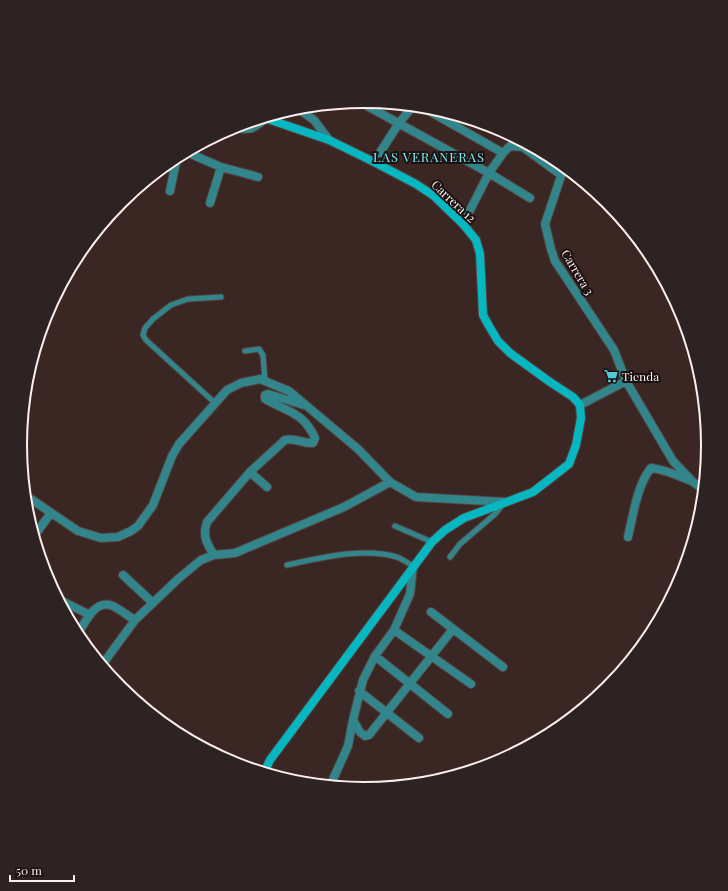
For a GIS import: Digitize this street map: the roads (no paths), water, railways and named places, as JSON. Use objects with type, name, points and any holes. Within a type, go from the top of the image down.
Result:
[{"type":"street","points":[[371,108],[489,173],[530,198]]},
{"type":"street","points":[[374,162],[408,111]]},
{"type":"street","points":[[306,114],[314,120],[329,140]]},
{"type":"street","points":[[440,117],[503,153]]},
{"type":"street","name":"Carrera 12","points":[[274,121],[329,140],[416,184],[434,196],[463,224],[476,240],[480,254],[483,315],[498,341],[510,353],[573,397],[580,405]]},
{"type":"street","points":[[246,130],[255,126]]},
{"type":"street","points":[[463,224],[489,173],[503,153],[510,146],[519,147]]},
{"type":"street","points":[[194,155],[221,166],[258,177]]},
{"type":"street","points":[[170,191],[175,166]]},
{"type":"street","points":[[210,203],[221,166]]},
{"type":"street","name":"Carrera 3","points":[[562,173],[545,224],[555,261],[614,350],[626,381],[673,461],[693,482]]},
{"type":"street","points":[[31,499],[78,531],[101,538],[118,537],[131,531],[138,526],[153,505],[172,456],[179,444],[227,390],[241,383],[260,379],[289,391],[358,449],[390,482],[416,497],[505,502]]},
{"type":"street","points":[[266,768],[270,760],[432,542],[445,530],[464,518],[533,492],[569,464],[576,445],[581,418],[580,405],[626,381]]},
{"type":"street","points":[[214,555],[205,539],[205,528],[207,522],[250,472],[285,440],[292,438],[308,443],[313,442],[315,438],[311,429],[304,420],[295,413],[265,399],[265,395],[268,394],[308,407]]},
{"type":"street","points":[[628,537],[636,503],[646,474],[651,468],[658,468],[672,473],[698,486]]},
{"type":"street","points":[[250,472],[267,487]]},
{"type":"street","points":[[105,661],[135,620],[178,579],[201,560],[214,555],[235,553],[344,507],[390,482]]},
{"type":"street","points":[[37,531],[51,513]]},
{"type":"street","points":[[332,781],[348,746],[359,690],[363,680],[375,656],[394,630],[410,594],[413,566]]},
{"type":"street","points":[[123,574],[153,603]]},
{"type":"street","points":[[66,603],[90,615]]},
{"type":"street","points":[[81,629],[96,607],[103,604],[112,606],[135,620]]},
{"type":"street","points":[[431,612],[503,667]]},
{"type":"street","points":[[353,720],[360,732],[365,736],[369,735],[453,629]]},
{"type":"street","points":[[394,630],[471,684]]},
{"type":"street","points":[[375,656],[448,714]]},
{"type":"street","points":[[359,690],[419,738]]},
{"type":"lane","points":[[215,403],[146,340],[143,335],[145,328],[153,319],[171,305],[188,299],[221,297]]},
{"type":"lane","points":[[245,351],[259,349],[263,355],[265,381]]},
{"type":"lane","points":[[450,557],[460,544],[495,514],[505,502]]},
{"type":"lane","points":[[395,526],[432,542]]},
{"type":"lane","points":[[287,565],[329,556],[372,554],[396,557],[413,566]]},
{"type":"place","name":"Tienda","points":[[611,376]]},
{"type":"district","name":"LAS VERANERAS","points":[[429,156]]}]
